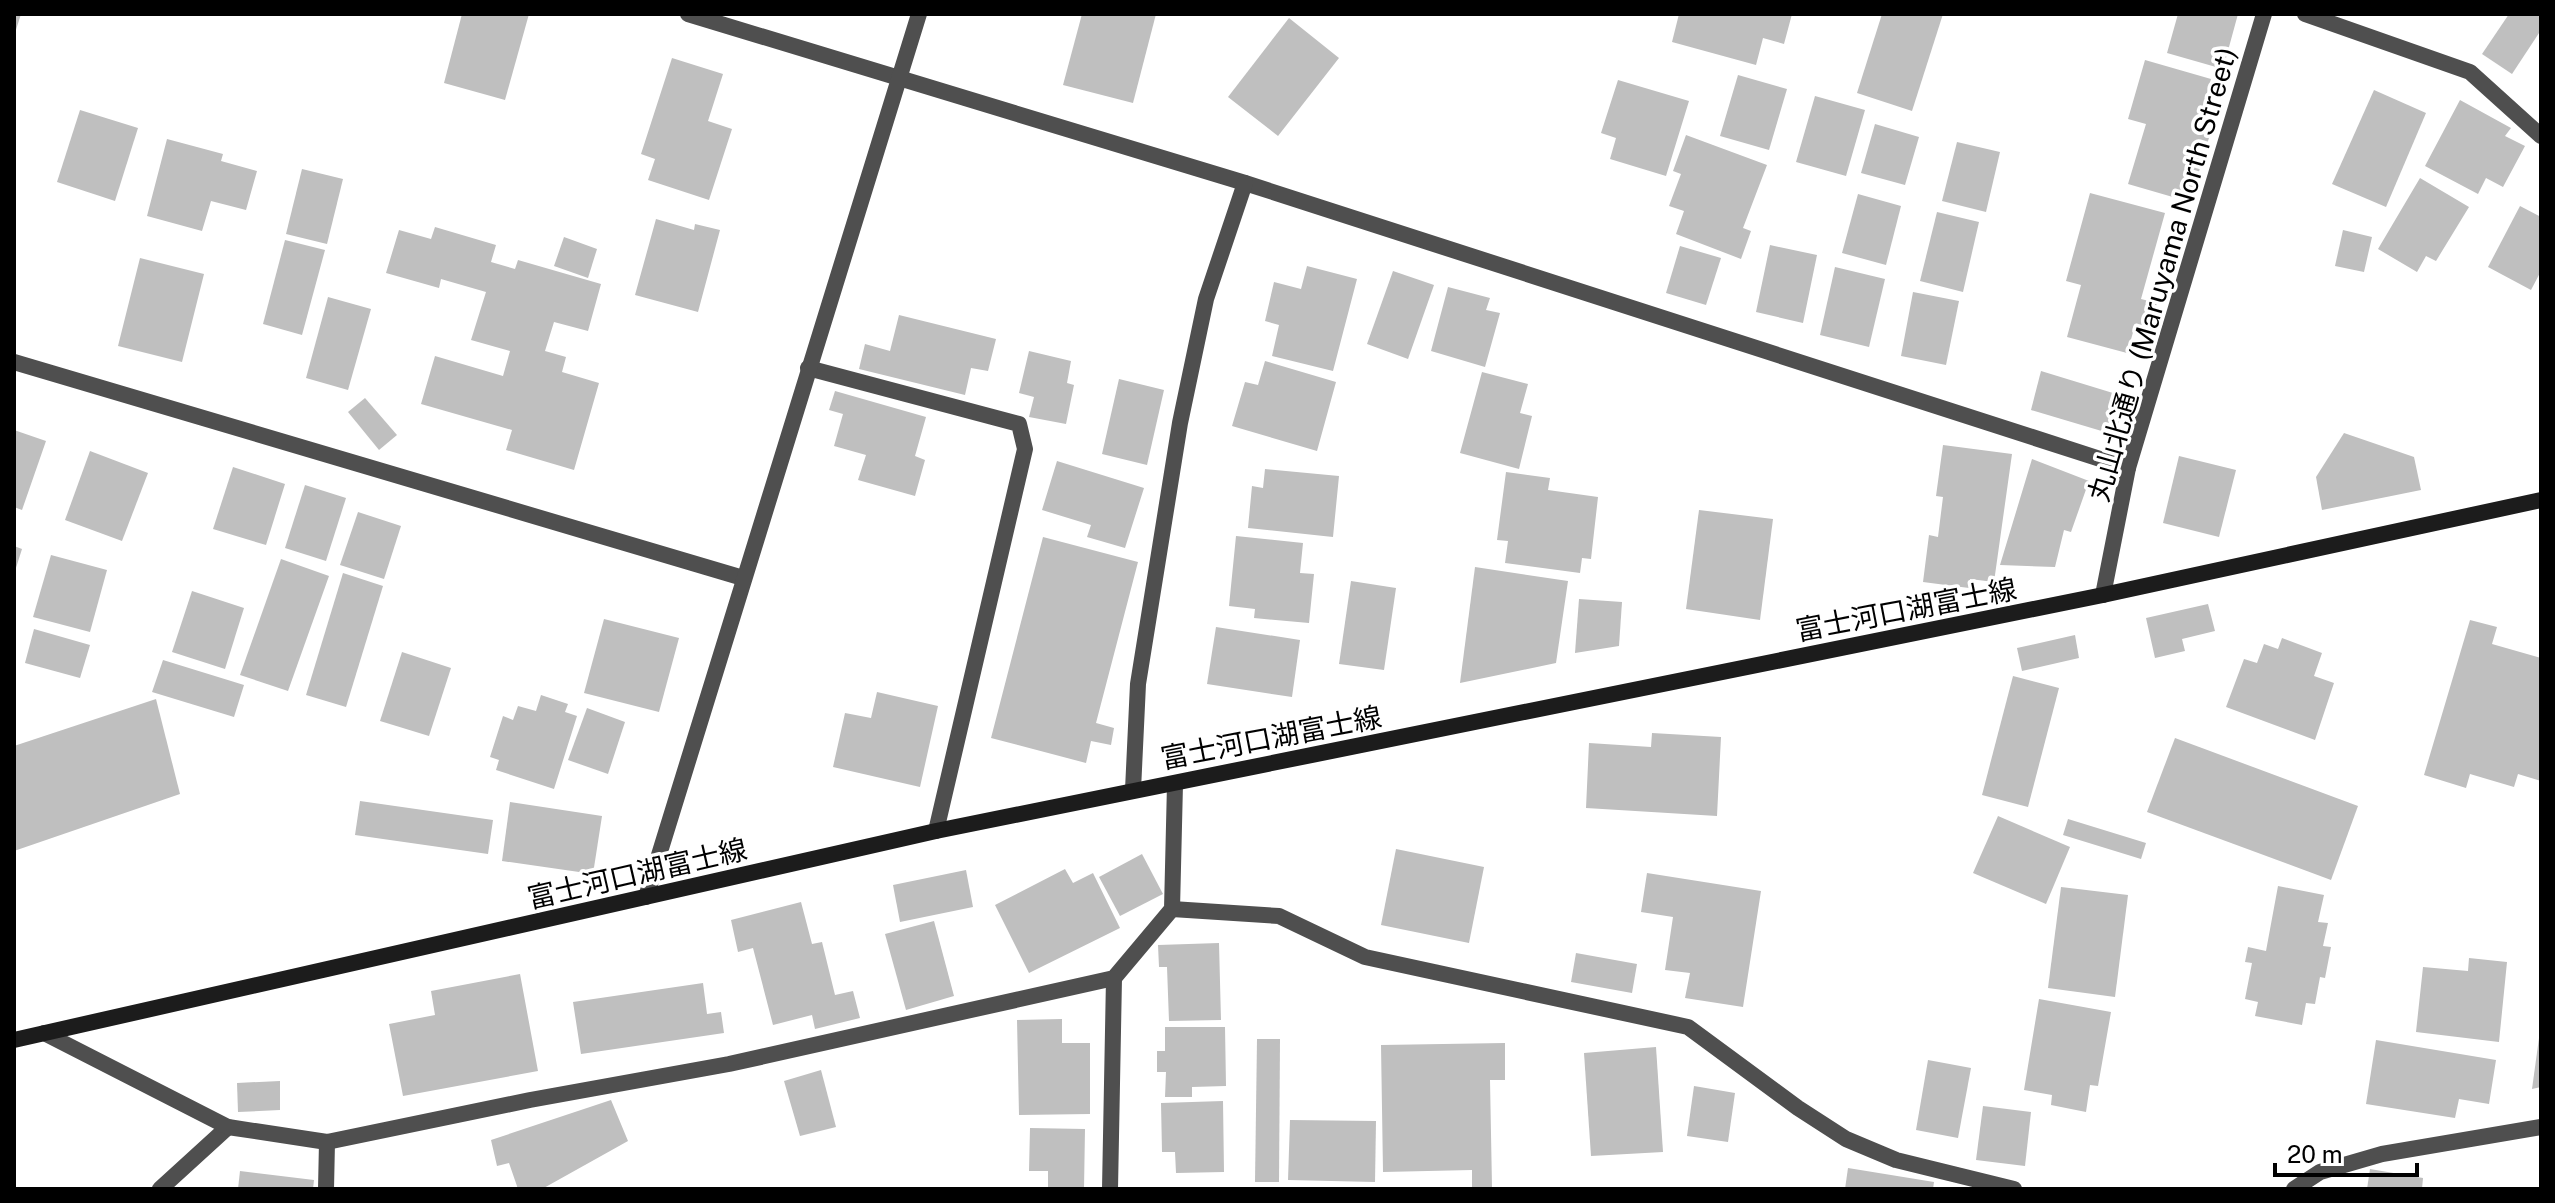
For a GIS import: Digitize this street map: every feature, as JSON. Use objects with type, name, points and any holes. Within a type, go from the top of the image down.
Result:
[{"type":"main road","name":"富士河口湖富士線","points":[[14,1040],[936,831],[2103,595],[2541,500]]},
{"type":"street","points":[[688,14],[1245,183],[2128,468]]},
{"type":"street","points":[[646,897],[919,14]]},
{"type":"street","name":"丸山北通り (Maruyama North Street)","points":[[2103,595],[2128,468],[2264,14]]},
{"type":"street","points":[[2305,14],[2470,72],[2541,136]]},
{"type":"street","points":[[1133,790],[1138,684],[1180,423],[1206,299],[1245,183]]},
{"type":"street","points":[[14,362],[743,578]]},
{"type":"street","points":[[808,368],[1019,424],[1025,449],[936,831]]},
{"type":"street","points":[[44,1033],[228,1127],[327,1142],[530,1100],[729,1064],[1114,978],[1172,909],[1175,784]]},
{"type":"street","points":[[1172,909],[1279,916],[1365,957],[1688,1027],[1798,1108],[1846,1139],[1896,1160],[2014,1189]]},
{"type":"street","points":[[1110,1189],[1114,978]]},
{"type":"street","points":[[160,1189],[228,1127]]},
{"type":"street","points":[[2294,1189],[2320,1172],[2382,1154],[2541,1127]]},
{"type":"street","points":[[326,1189],[327,1142]]},
{"type":"building","points":[[14,14],[21,14],[15,33],[14,33]]},
{"type":"building","points":[[462,14],[529,14],[505,100],[444,83]]},
{"type":"building","points":[[1082,14],[1156,14],[1133,103],[1063,85]]},
{"type":"building","points":[[1679,14],[1792,14],[1784,44],[1763,38],[1756,65],[1672,42]]},
{"type":"building","points":[[1882,14],[1943,14],[1912,111],[1857,93]]},
{"type":"building","points":[[2178,14],[2238,14],[2223,69],[2167,53]]},
{"type":"building","points":[[2509,14],[2541,14],[2541,30],[2512,74],[2482,54]]},
{"type":"building","points":[[1289,18],[1339,58],[1278,136],[1228,97]]},
{"type":"building","points":[[672,58],[723,74],[708,121],[732,129],[709,200],[648,180],[655,159],[641,154]]},
{"type":"building","points":[[2145,60],[2211,79],[2198,126],[2211,131],[2190,202],[2128,184],[2146,124],[2128,119]]},
{"type":"building","points":[[1738,75],[1787,89],[1769,150],[1720,136]]},
{"type":"building","points":[[1618,80],[1689,101],[1666,176],[1610,159],[1616,138],[1601,133]]},
{"type":"building","points":[[2374,90],[2426,113],[2386,207],[2332,184]]},
{"type":"building","points":[[1815,96],[1865,110],[1846,176],[1796,162]]},
{"type":"building","points":[[2460,100],[2511,128],[2505,136],[2525,146],[2503,187],[2486,178],[2478,194],[2425,166]]},
{"type":"building","points":[[80,110],[138,128],[115,201],[57,182]]},
{"type":"building","points":[[1875,124],[1919,137],[1905,185],[1861,173]]},
{"type":"building","points":[[1686,135],[1767,165],[1743,228],[1751,231],[1741,259],[1676,234],[1684,211],[1669,206],[1681,174],[1673,171]]},
{"type":"building","points":[[167,139],[223,154],[221,161],[257,171],[246,210],[211,201],[202,231],[147,216]]},
{"type":"building","points":[[1957,142],[2000,152],[1986,212],[1942,201]]},
{"type":"building","points":[[302,169],[343,179],[327,244],[286,234]]},
{"type":"building","points":[[2420,178],[2469,207],[2436,261],[2426,256],[2417,272],[2378,249]]},
{"type":"building","points":[[2090,193],[2165,213],[2141,299],[2157,303],[2149,333],[2134,329],[2127,353],[2067,337],[2081,285],[2066,281]]},
{"type":"building","points":[[1858,194],[1901,206],[1886,265],[1842,253]]},
{"type":"building","points":[[2520,206],[2541,217],[2541,271],[2531,290],[2488,267]]},
{"type":"building","points":[[1937,212],[1979,222],[1963,292],[1920,281]]},
{"type":"building","points":[[656,219],[694,230],[695,224],[720,230],[698,312],[635,295]]},
{"type":"building","points":[[435,227],[496,245],[491,262],[515,269],[518,260],[601,284],[588,331],[554,322],[545,351],[566,357],[562,372],[599,383],[574,470],[506,450],[512,430],[421,404],[435,356],[503,376],[510,351],[471,340],[486,292],[441,279],[439,288],[386,273],[399,230],[431,239]]},
{"type":"building","points":[[2343,230],[2372,237],[2364,272],[2335,266]]},
{"type":"building","points":[[564,237],[597,249],[588,278],[554,266]]},
{"type":"building","points":[[285,240],[325,250],[302,335],[263,324]]},
{"type":"building","points":[[1770,245],[1817,255],[1803,323],[1756,312]]},
{"type":"building","points":[[1680,246],[1721,258],[1706,305],[1666,293]]},
{"type":"building","points":[[140,258],[204,274],[182,362],[118,346]]},
{"type":"building","points":[[1307,266],[1357,279],[1333,371],[1272,356],[1279,325],[1265,321],[1274,282],[1301,289]]},
{"type":"building","points":[[1835,267],[1885,279],[1869,347],[1820,335]]},
{"type":"building","points":[[1393,271],[1434,285],[1408,359],[1367,344]]},
{"type":"building","points":[[1448,287],[1490,298],[1486,310],[1500,313],[1485,367],[1431,351]]},
{"type":"building","points":[[1913,292],[1959,301],[1946,365],[1901,356]]},
{"type":"building","points":[[328,297],[371,309],[348,390],[306,378]]},
{"type":"building","points":[[899,315],[996,339],[988,371],[971,368],[965,395],[859,369],[865,344],[890,351]]},
{"type":"building","points":[[1029,351],[1071,361],[1067,383],[1074,385],[1066,424],[1029,417],[1034,397],[1019,393]]},
{"type":"building","points":[[1265,361],[1336,382],[1317,451],[1232,426],[1245,382],[1258,385]]},
{"type":"building","points":[[2041,371],[2126,397],[2115,435],[2031,410]]},
{"type":"building","points":[[1482,372],[1528,384],[1520,413],[1532,416],[1519,469],[1460,453]]},
{"type":"building","points":[[1119,379],[1164,390],[1147,465],[1102,454]]},
{"type":"building","points":[[835,391],[926,417],[915,456],[925,460],[915,496],[858,480],[866,455],[834,446],[843,414],[829,410]]},
{"type":"building","points":[[365,398],[397,435],[379,450],[348,412]]},
{"type":"building","points":[[14,430],[46,441],[22,510],[14,507]]},
{"type":"building","points":[[2344,433],[2414,457],[2421,490],[2322,510],[2316,477]]},
{"type":"building","points":[[1943,445],[2012,454],[1994,582],[1970,579],[1969,588],[1923,582],[1929,535],[1938,537],[1943,497],[1936,496]]},
{"type":"building","points":[[90,451],[148,473],[122,541],[65,520]]},
{"type":"building","points":[[2179,456],[2236,470],[2219,537],[2163,523]]},
{"type":"building","points":[[2032,459],[2089,481],[2071,532],[2064,530],[2055,567],[2000,565]]},
{"type":"building","points":[[1057,461],[1144,488],[1125,548],[1087,537],[1091,525],[1042,510]]},
{"type":"building","points":[[233,467],[285,484],[266,545],[213,529]]},
{"type":"building","points":[[1265,469],[1339,476],[1333,537],[1248,528],[1252,486],[1263,488]]},
{"type":"building","points":[[1506,472],[1550,478],[1548,490],[1598,497],[1591,559],[1582,558],[1580,573],[1505,563],[1508,541],[1497,540]]},
{"type":"building","points":[[305,485],[346,498],[326,561],[285,548]]},
{"type":"building","points":[[1699,510],[1773,519],[1760,620],[1686,609]]},
{"type":"building","points":[[358,512],[401,526],[384,579],[340,565]]},
{"type":"building","points":[[1236,536],[1303,543],[1300,573],[1314,574],[1309,623],[1254,618],[1255,609],[1229,606]]},
{"type":"building","points":[[1043,537],[1138,562],[1096,723],[1114,728],[1111,745],[1091,741],[1086,763],[991,738]]},
{"type":"building","points":[[14,546],[22,549],[15,571],[14,571]]},
{"type":"building","points":[[51,555],[107,570],[90,632],[33,617]]},
{"type":"building","points":[[281,559],[329,576],[288,691],[240,675]]},
{"type":"building","points":[[1475,567],[1568,581],[1556,663],[1460,683]]},
{"type":"building","points":[[343,573],[383,586],[346,707],[306,695]]},
{"type":"building","points":[[1351,581],[1396,588],[1384,670],[1339,664]]},
{"type":"building","points":[[192,591],[244,608],[225,669],[172,652]]},
{"type":"building","points":[[1579,599],[1622,602],[1619,646],[1575,653]]},
{"type":"building","points":[[2208,604],[2215,631],[2182,639],[2185,651],[2155,658],[2146,618]]},
{"type":"building","points":[[604,619],[679,638],[659,712],[584,693]]},
{"type":"building","points":[[2470,620],[2497,627],[2492,644],[2541,658],[2541,781],[2518,774],[2514,787],[2470,774],[2466,788],[2424,775]]},
{"type":"building","points":[[1216,627],[1300,640],[1292,697],[1207,684]]},
{"type":"building","points":[[34,629],[90,645],[80,678],[25,663]]},
{"type":"building","points":[[2075,635],[2079,658],[2022,671],[2017,648]]},
{"type":"building","points":[[2282,638],[2322,653],[2314,676],[2334,683],[2315,740],[2226,707],[2244,659],[2257,663],[2264,644],[2278,649]]},
{"type":"building","points":[[402,652],[451,668],[429,736],[380,721]]},
{"type":"building","points":[[163,660],[244,685],[234,717],[152,692]]},
{"type":"building","points":[[2013,676],[2059,688],[2028,807],[1982,795]]},
{"type":"building","points":[[877,692],[938,706],[920,787],[833,767],[845,713],[871,718]]},
{"type":"building","points":[[541,695],[568,704],[565,712],[577,716],[554,789],[496,770],[499,760],[490,757],[503,716],[513,720],[518,706],[536,711]]},
{"type":"building","points":[[156,699],[180,794],[14,851],[14,746]]},
{"type":"building","points":[[587,708],[625,722],[608,774],[568,760]]},
{"type":"building","points":[[1652,733],[1721,737],[1717,816],[1586,808],[1589,743],[1651,747]]},
{"type":"building","points":[[2175,738],[2358,806],[2331,880],[2147,812]]},
{"type":"building","points":[[360,801],[493,820],[488,854],[355,835]]},
{"type":"building","points":[[510,802],[602,816],[593,874],[502,861]]},
{"type":"building","points":[[1998,816],[2070,847],[2046,904],[1973,873]]},
{"type":"building","points":[[2068,819],[2146,843],[2141,859],[2063,835]]},
{"type":"building","points":[[1396,849],[1484,867],[1469,943],[1381,925]]},
{"type":"building","points":[[1142,854],[1163,894],[1120,916],[1099,877]]},
{"type":"building","points":[[1065,869],[1073,883],[1093,873],[1120,928],[1029,973],[995,905]]},
{"type":"building","points":[[966,870],[973,907],[900,922],[893,885]]},
{"type":"building","points":[[1647,873],[1761,891],[1743,1007],[1685,998],[1690,973],[1665,970],[1673,917],[1641,912]]},
{"type":"building","points":[[2278,886],[2324,895],[2318,922],[2328,923],[2323,946],[2331,947],[2325,978],[2320,977],[2315,1004],[2306,1003],[2302,1025],[2255,1016],[2258,1002],[2245,999],[2252,963],[2245,962],[2248,947],[2266,951]]},
{"type":"building","points":[[2061,887],[2128,895],[2115,997],[2048,988]]},
{"type":"building","points":[[801,902],[812,944],[822,942],[835,995],[853,991],[860,1018],[815,1029],[812,1015],[773,1025],[753,948],[738,952],[731,920]]},
{"type":"building","points":[[934,921],[954,996],[906,1010],[885,934]]},
{"type":"building","points":[[1219,943],[1221,1020],[1169,1021],[1167,967],[1159,967],[1158,945]]},
{"type":"building","points":[[1576,953],[1637,964],[1632,993],[1571,982]]},
{"type":"building","points":[[2469,958],[2507,962],[2499,1042],[2416,1032],[2423,967],[2468,971]]},
{"type":"building","points":[[520,974],[538,1071],[403,1096],[389,1024],[435,1015],[431,991]]},
{"type":"building","points":[[703,983],[707,1014],[721,1012],[724,1033],[581,1054],[573,1002]]},
{"type":"building","points":[[2039,999],[2111,1012],[2098,1086],[2090,1085],[2086,1112],[2051,1105],[2052,1095],[2024,1090]]},
{"type":"building","points":[[1062,1019],[1062,1043],[1090,1043],[1090,1114],[1019,1115],[1017,1020]]},
{"type":"building","points":[[1165,1027],[1225,1027],[1226,1086],[1192,1087],[1192,1097],[1165,1097],[1166,1072],[1157,1072],[1157,1051],[1165,1051]]},
{"type":"building","points":[[2539,1038],[2541,1087],[2532,1089]]},
{"type":"building","points":[[1257,1039],[1280,1039],[1279,1182],[1255,1182]]},
{"type":"building","points":[[2376,1040],[2496,1060],[2489,1104],[2459,1099],[2455,1118],[2366,1104]]},
{"type":"building","points":[[1505,1043],[1505,1080],[1490,1080],[1492,1187],[1472,1187],[1472,1170],[1383,1172],[1381,1045]]},
{"type":"building","points":[[1656,1047],[1663,1152],[1591,1156],[1584,1053]]},
{"type":"building","points":[[1928,1060],[1971,1068],[1958,1138],[1916,1130]]},
{"type":"building","points":[[821,1070],[836,1127],[800,1136],[784,1081]]},
{"type":"building","points":[[280,1081],[280,1110],[238,1112],[237,1083]]},
{"type":"building","points":[[1694,1086],[1735,1093],[1728,1142],[1687,1136]]},
{"type":"building","points":[[611,1100],[628,1141],[542,1189],[518,1189],[509,1163],[497,1166],[491,1140]]},
{"type":"building","points":[[1223,1101],[1224,1172],[1176,1173],[1175,1152],[1162,1152],[1161,1103]]},
{"type":"building","points":[[1983,1106],[2031,1112],[2025,1166],[1976,1160]]},
{"type":"building","points":[[1290,1120],[1376,1121],[1375,1182],[1288,1180]]},
{"type":"building","points":[[1030,1128],[1085,1129],[1084,1189],[1048,1189],[1048,1171],[1029,1171]]},
{"type":"building","points":[[1848,1168],[1934,1182],[1933,1189],[1845,1189]]},
{"type":"building","points":[[2370,1169],[2423,1178],[2422,1189],[2367,1189]]},
{"type":"building","points":[[240,1171],[314,1180],[313,1189],[238,1189]]}]
